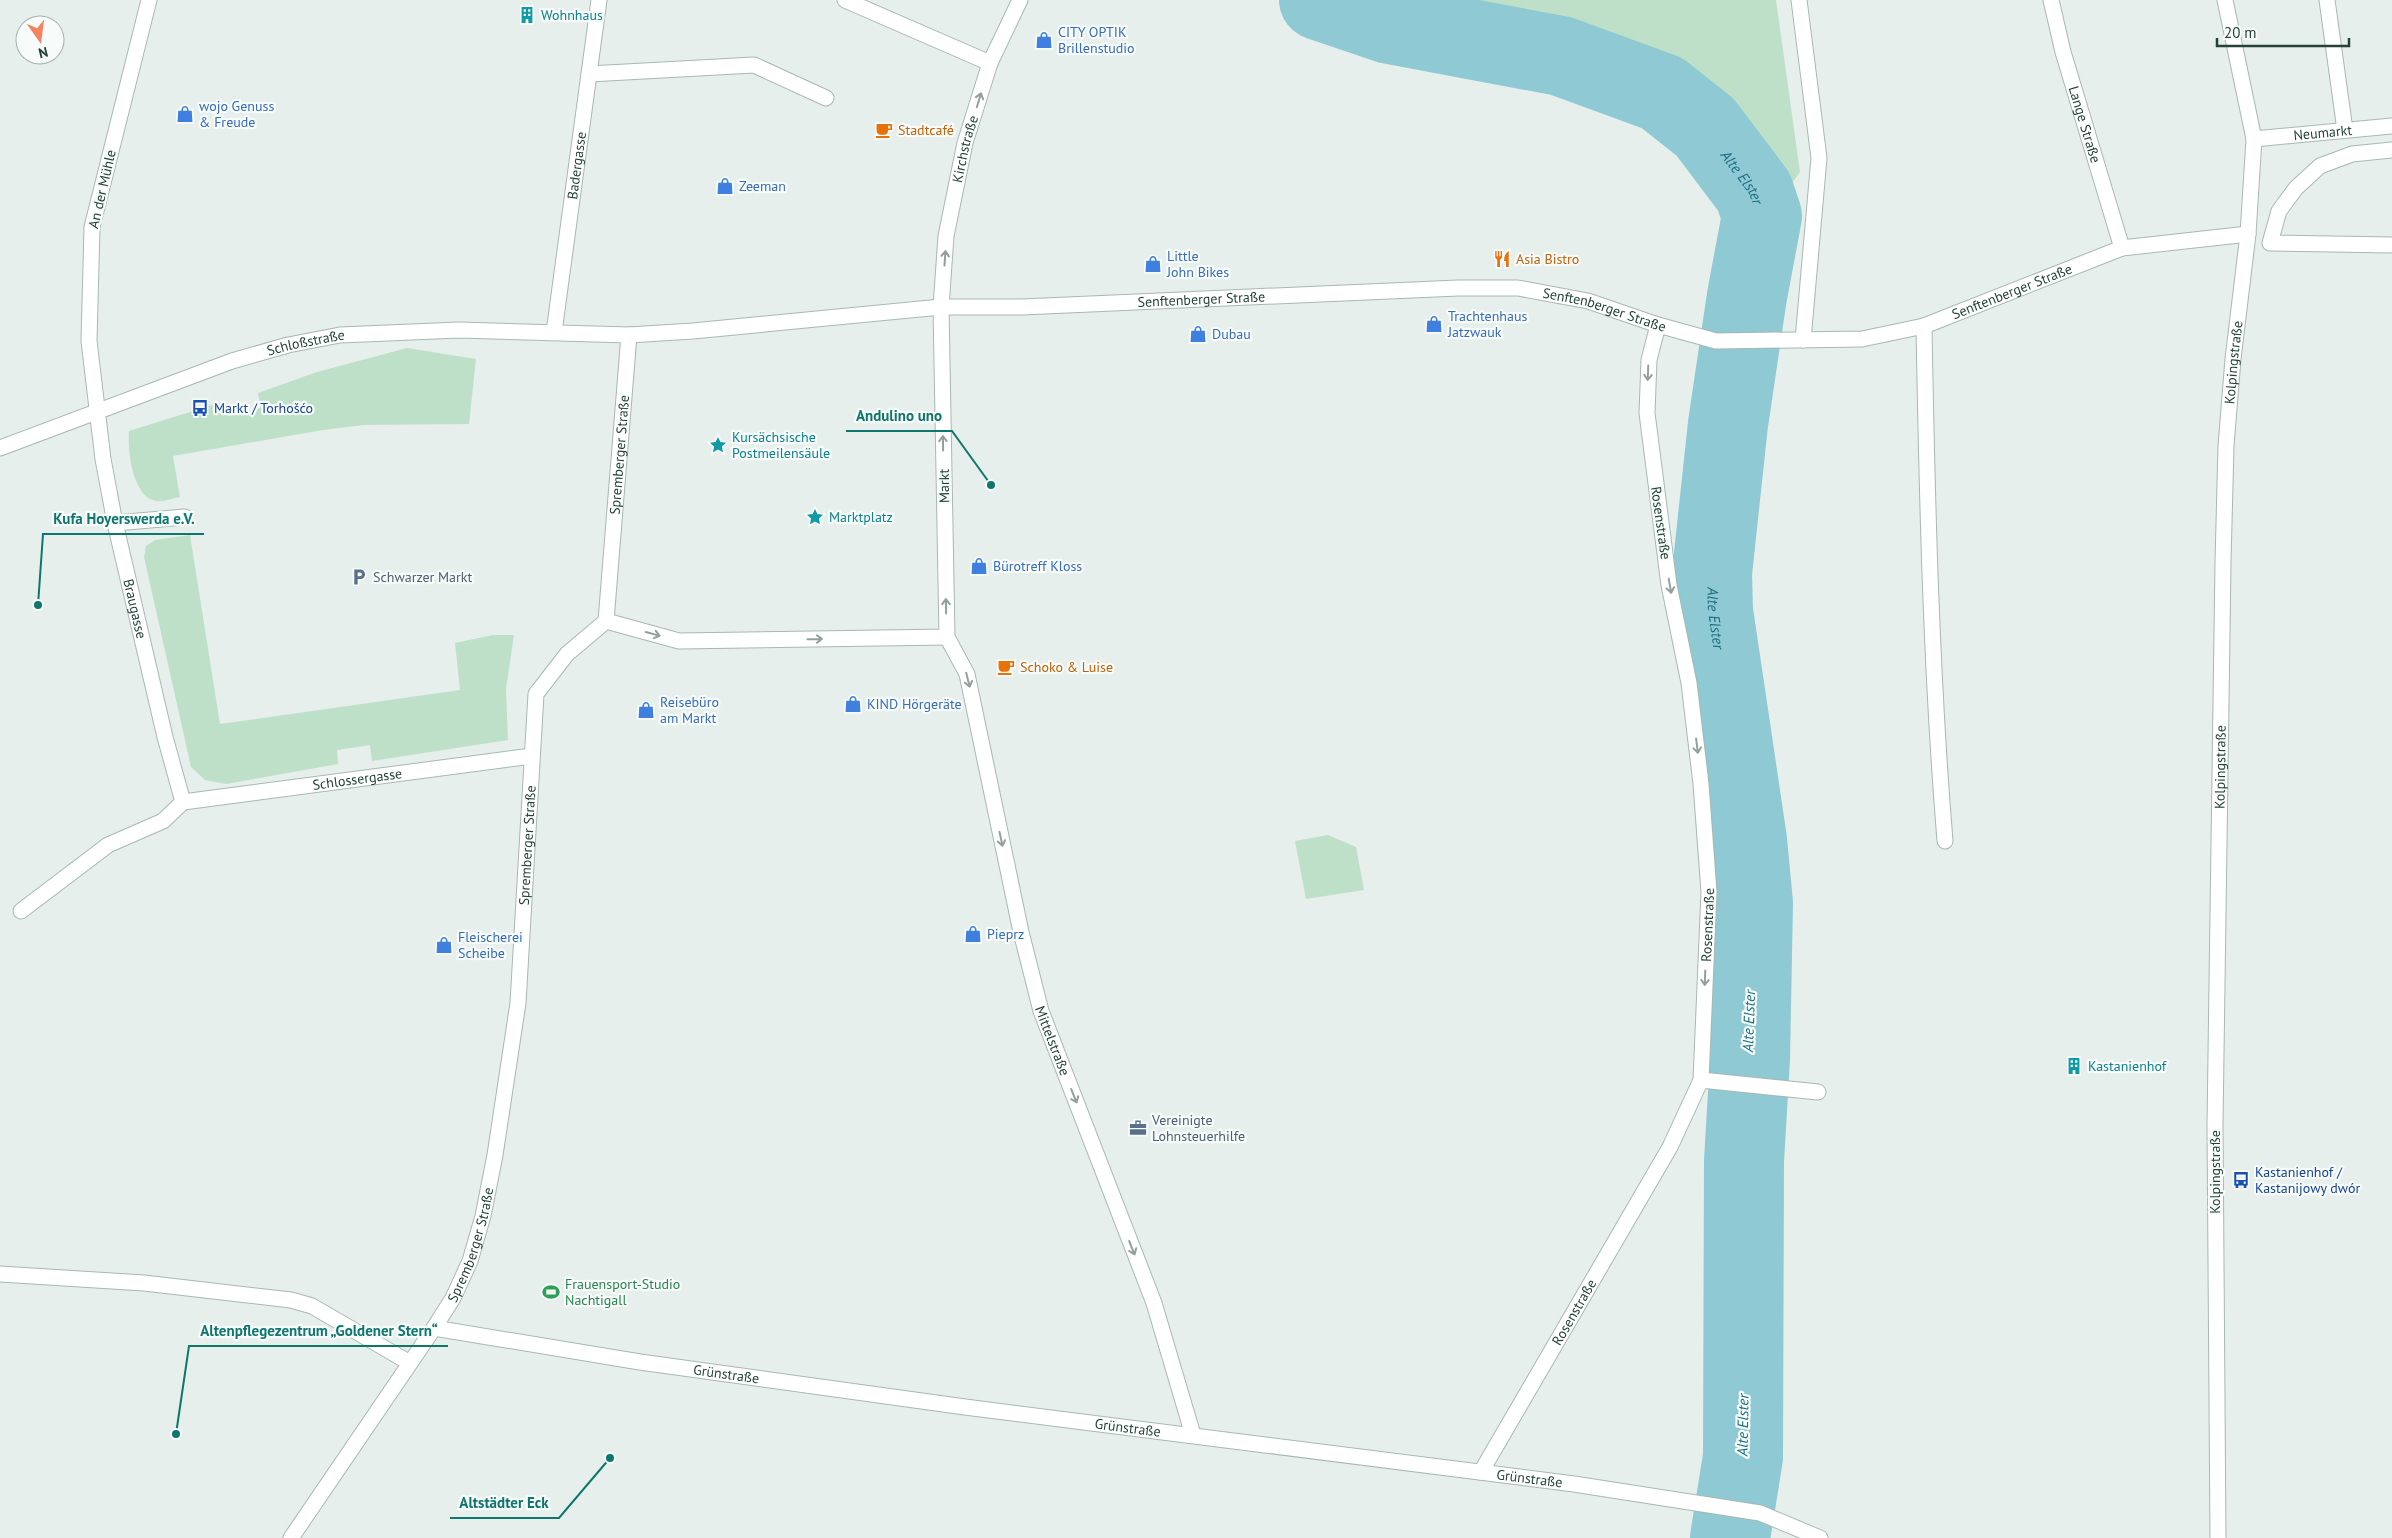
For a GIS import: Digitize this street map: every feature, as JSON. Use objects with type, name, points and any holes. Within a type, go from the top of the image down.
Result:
[{"type":"street","name":"An der Mühle","points":[[96,412],[89,341],[92,227],[149,0]]},
{"type":"street","name":"Badergasse","points":[[554,332],[599,0]]},
{"type":"street","points":[[845,0],[990,63]]},
{"type":"street","name":"Kirchstraße","points":[[941,307],[946,236],[955,185],[990,63],[1020,0]]},
{"type":"street","points":[[1799,0],[1819,158],[1803,340]]},
{"type":"street","name":"Lange Straße","points":[[2051,0],[2066,61],[2122,248]]},
{"type":"street","name":"Kolpingstraße","points":[[2218,1538],[2215,1125],[2226,446],[2233,359],[2248,234],[2254,139],[2225,0]]},
{"type":"street","points":[[2327,0],[2345,130]]},
{"type":"street","points":[[589,74],[754,65],[826,98]]},
{"type":"street","name":"Neumarkt","points":[[2254,139],[2392,126]]},
{"type":"street","points":[[2392,150],[2352,154],[2320,166],[2296,188],[2279,212],[2270,243],[2392,245]]},
{"type":"street","name":"Senftenberger Straße","points":[[941,307],[1022,307],[1448,289],[1518,288],[1588,301],[1658,325],[1716,341],[1862,339],[1924,326],[2122,248],[2248,234]]},
{"type":"street","points":[[628,335],[693,331],[941,307]]},
{"type":"street","name":"Markt","points":[[941,307],[946,637]]},
{"type":"street","name":"Rosenstraße","points":[[1481,1472],[1670,1146],[1701,1080],[1709,892],[1701,784],[1690,683],[1669,585],[1646,414],[1649,360],[1658,325]]},
{"type":"street","points":[[1924,326],[1927,488],[1935,705],[1945,841]]},
{"type":"street","name":"Schloßstraße","points":[[0,448],[232,361],[312,340],[400,331],[554,332],[628,335]]},
{"type":"street","name":"Spremberger Straße","points":[[291,1538],[453,1298],[470,1261],[483,1216],[495,1155],[518,1002],[536,694],[566,654],[606,621],[628,335]]},
{"type":"street","name":"Braugasse","points":[[96,412],[115,523],[164,737],[183,802]]},
{"type":"street","points":[[115,523],[185,517]]},
{"type":"street","points":[[606,621],[679,641],[946,637]]},
{"type":"street","name":"Mittelstraße","points":[[946,637],[967,674],[1021,932],[1041,1011],[1154,1303],[1193,1436]]},
{"type":"street","name":"Schlossergasse","points":[[183,802],[532,756]]},
{"type":"street","points":[[21,911],[108,845],[163,821],[183,802]]},
{"type":"street","points":[[1701,1080],[1818,1092]]},
{"type":"street","points":[[0,1274],[144,1283],[291,1300],[312,1306],[410,1363]]},
{"type":"street","name":"Grünstraße","points":[[434,1328],[640,1362],[1193,1436],[1481,1472],[1760,1513],[1820,1538]]},
{"type":"green space","points":[[1377,0],[1776,0],[1800,172],[1793,182],[1762,191],[1711,119],[1669,77],[1586,49],[1464,21],[1404,11]]},
{"type":"green space","points":[[407,348],[476,359],[469,424],[363,425],[323,430],[173,456],[180,497],[166,500],[157,501],[149,498],[142,492],[137,483],[129,450],[129,431],[225,401],[229,416],[261,408],[258,393],[317,372]]},
{"type":"green space","points":[[190,535],[220,724],[460,690],[455,643],[493,635],[514,635],[506,689],[508,740],[372,761],[370,745],[337,750],[338,764],[226,784],[205,780],[191,767],[144,557],[146,546],[155,540]]},
{"type":"green space","points":[[1328,835],[1356,847],[1364,890],[1306,899],[1295,841]]},
{"type":"waterway","name":"Alte Elster","points":[[1319,0],[1390,24],[1561,56],[1662,93],[1705,127],[1754,192],[1762,216],[1747,296],[1728,424],[1712,573],[1713,611],[1747,840],[1753,903],[1750,1059],[1744,1161],[1743,1457],[1730,1538]]},
{"type":"place","name":"Wohnhaus","points":[[527,15]]},
{"type":"place","name":"CITY OPTIK Brillenstudio","points":[[1044,40]]},
{"type":"place","name":"wojo Genuss & Freude","points":[[185,114]]},
{"type":"place","name":"Stadtcafé","points":[[884,130]]},
{"type":"place","name":"Zeeman","points":[[725,186]]},
{"type":"place","name":"Asia Bistro","points":[[1502,259]]},
{"type":"place","name":"Little John Bikes","points":[[1153,264]]},
{"type":"place","name":"Trachtenhaus Jatzwauk","points":[[1434,324]]},
{"type":"place","name":"Dubau","points":[[1198,334]]},
{"type":"place","name":"Markt / Torhošćo","points":[[200,408]]},
{"type":"place","name":"Kursächsische Postmeilensäule","points":[[718,445]]},
{"type":"place","name":"Andulino uno","points":[[991,485]]},
{"type":"place","name":"Marktplatz","points":[[815,517]]},
{"type":"place","name":"Bürotreff Kloss","points":[[979,566]]},
{"type":"place","name":"Schwarzer Markt","points":[[359,577]]},
{"type":"place","name":"Kufa Hoyerswerda e.V.","points":[[38,605]]},
{"type":"place","name":"Schoko & Luise","points":[[1006,667]]},
{"type":"place","name":"KIND Hörgeräte","points":[[853,704]]},
{"type":"place","name":"Reisebüro am Markt","points":[[646,710]]},
{"type":"place","name":"Pieprz","points":[[973,934]]},
{"type":"place","name":"Fleischerei Scheibe","points":[[444,945]]},
{"type":"place","name":"Kastanienhof","points":[[2074,1066]]},
{"type":"place","name":"Vereinigte Lohnsteuerhilfe","points":[[1138,1128]]},
{"type":"place","name":"Kastanienhof / Kastanijowy dwór","points":[[2241,1180]]},
{"type":"place","name":"Frauensport-Studio Nachtigall","points":[[551,1292]]},
{"type":"place","name":"Altenpflegezentrum „Goldener Stern“","points":[[176,1434]]},
{"type":"place","name":"Altstädter Eck","points":[[610,1458]]}]
